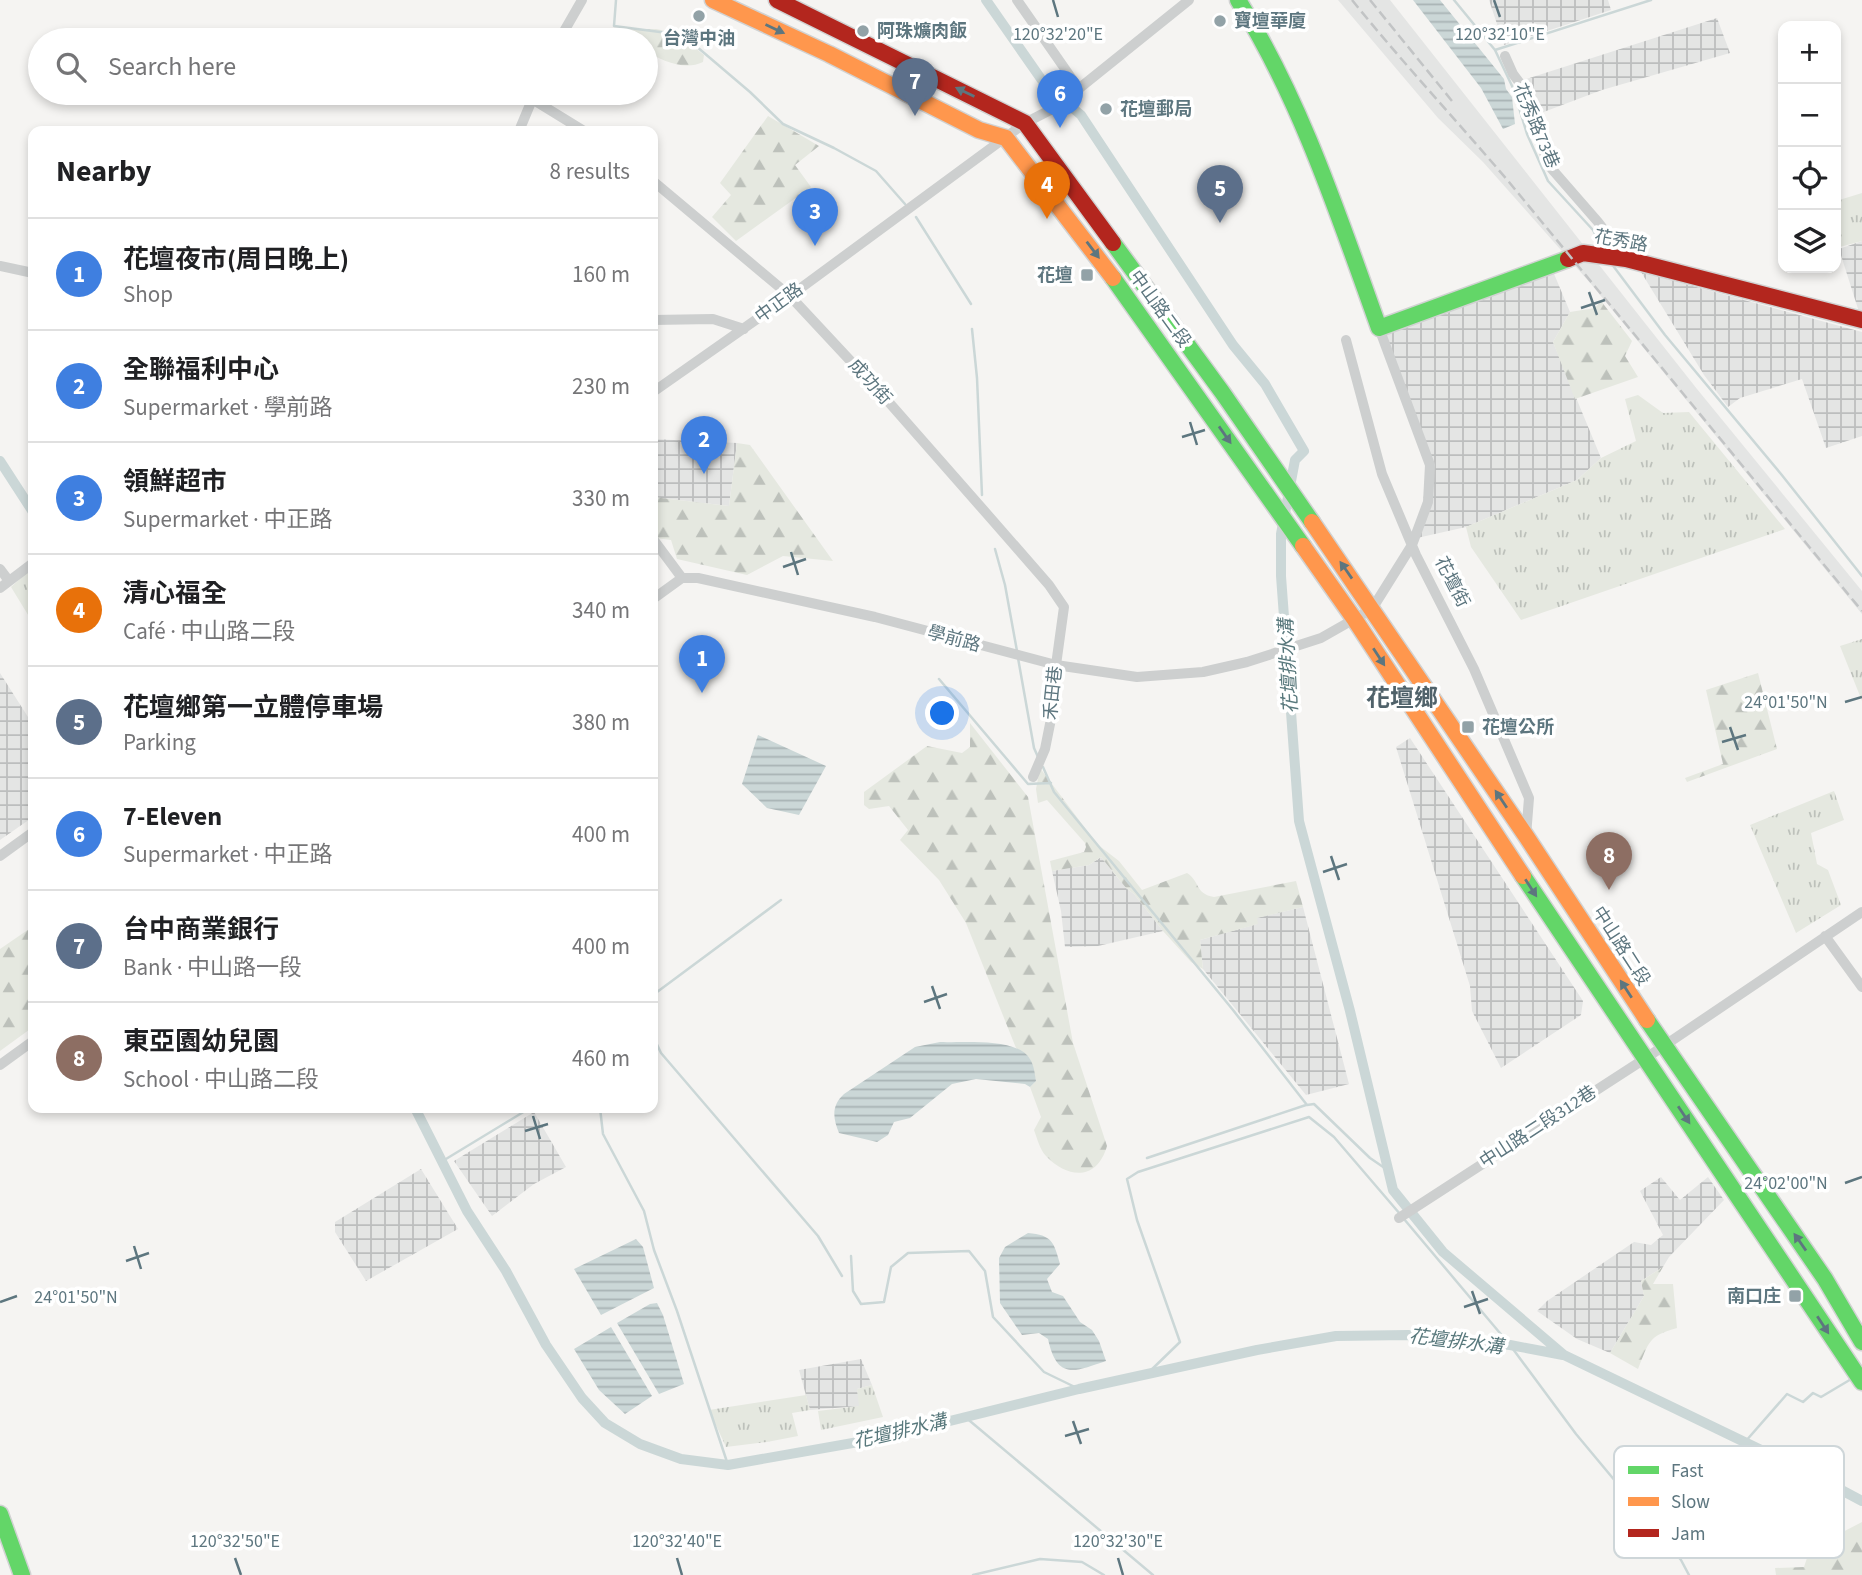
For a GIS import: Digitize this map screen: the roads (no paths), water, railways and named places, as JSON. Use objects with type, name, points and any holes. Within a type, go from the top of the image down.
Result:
[{"type":"main road","points":[[713,0],[829,54],[979,130],[1006,138]]},
{"type":"main road","points":[[777,0],[986,102],[1025,124]]},
{"type":"main road","points":[[1238,0],[1256,26],[1278,68],[1344,229],[1379,328]]},
{"type":"main road","name":"中山路二段","points":[[1025,124],[1223,392],[1526,836],[1805,1298],[1862,1381]]},
{"type":"main road","name":"中山路二段","points":[[1006,138],[1124,292],[1655,1052],[1825,1279],[1862,1342]]},
{"type":"main road","name":"花秀路","points":[[1379,328],[1583,253],[1626,259],[1862,320]]},
{"type":"main road","points":[[1805,1298],[1825,1279]]},
{"type":"main road","points":[[0,1514],[22,1575]]},
{"type":"street","points":[[566,28],[582,0]]},
{"type":"street","points":[[1017,0],[1079,89]]},
{"type":"street","points":[[1006,138],[1056,107],[1189,0]]},
{"type":"street","name":"花秀路73巷","points":[[1505,56],[1513,74],[1525,90],[1551,168],[1626,259]]},
{"type":"street","points":[[521,126],[530,105]]},
{"type":"street","points":[[547,105],[577,126]]},
{"type":"street","name":"中正路","points":[[658,389],[1006,138]]},
{"type":"street","name":"成功街","points":[[658,185],[790,296],[886,398],[1049,585],[1064,607]]},
{"type":"street","points":[[0,266],[28,272]]},
{"type":"street","points":[[658,320],[713,320],[744,329]]},
{"type":"street","points":[[1355,620],[1372,608],[1412,545],[1427,502],[1430,465],[1379,328]]},
{"type":"street","name":"花壇街","points":[[1346,340],[1382,474],[1412,545],[1474,669],[1529,798],[1526,836]]},
{"type":"street","points":[[658,546],[682,578],[658,595]]},
{"type":"street","points":[[0,569],[4,584],[28,567]]},
{"type":"street","name":"學前路","points":[[682,578],[698,578],[874,617],[1056,665],[1137,677],[1203,671],[1276,653],[1321,638],[1355,620]]},
{"type":"street","name":"禾田巷","points":[[1033,777],[1045,749],[1055,699],[1056,665],[1064,607]]},
{"type":"street","points":[[0,856],[28,836]]},
{"type":"street","name":"中山路二段312巷","points":[[1399,1218],[1655,1052],[1862,912]]},
{"type":"street","points":[[1825,936],[1862,987]]},
{"type":"street","points":[[0,1065],[28,1045]]},
{"type":"waterway","points":[[616,0],[614,26],[629,28]]},
{"type":"waterway","name":"花壇排水溝","points":[[986,0],[1046,86],[1081,115],[1233,345],[1265,384],[1304,451],[1295,460],[1281,534],[1281,576],[1299,821],[1350,1011],[1393,1190],[1443,1252],[1564,1355],[1753,1446]]},
{"type":"waterway","points":[[1454,0],[1495,50],[1513,88],[1527,134],[1548,181],[1593,230],[1602,248]]},
{"type":"waterway","points":[[1495,50],[1651,0]]},
{"type":"waterway","points":[[658,32],[683,35],[783,124],[876,171],[905,204]]},
{"type":"waterway","points":[[916,217],[971,304]]},
{"type":"waterway","points":[[1611,263],[1665,335],[1862,576]]},
{"type":"waterway","points":[[972,329],[982,495]]},
{"type":"waterway","name":"花壇排水溝","points":[[0,461],[28,504]]},
{"type":"waterway","points":[[995,549],[1005,585],[1017,651]]},
{"type":"waterway","points":[[1018,658],[1034,748],[1038,757]]},
{"type":"waterway","points":[[939,679],[1028,784],[1051,783]]},
{"type":"waterway","points":[[1043,767],[1054,792],[1233,1010],[1307,1105],[1314,1104],[1370,1158],[1389,1171]]},
{"type":"waterway","points":[[658,991],[781,900]]},
{"type":"waterway","points":[[658,1047],[818,1236],[842,1276]]},
{"type":"waterway","points":[[1147,1158],[1306,1105]]},
{"type":"waterway","name":"花壇排水溝","points":[[418,1113],[467,1211],[506,1271],[546,1345],[582,1398],[605,1423],[640,1444],[681,1459],[728,1465],[881,1438],[1079,1389],[1257,1350],[1336,1336],[1408,1335],[1510,1345],[1563,1355]]},
{"type":"waterway","points":[[441,1162],[522,1113]]},
{"type":"waterway","points":[[601,1113],[603,1134],[644,1211],[654,1250],[728,1465]]},
{"type":"waterway","points":[[1147,1374],[1180,1342],[1137,1220],[1127,1179],[1138,1172],[1309,1117],[1334,1137],[1400,1214]]},
{"type":"waterway","points":[[1404,1219],[1510,1345],[1576,1434],[1614,1480]]},
{"type":"waterway","points":[[851,1256],[853,1291],[861,1304],[884,1302],[891,1267],[908,1253],[969,1251],[985,1271],[993,1317],[1044,1372],[1079,1389]]},
{"type":"waterway","points":[[1745,1442],[1787,1394],[1803,1402],[1813,1393],[1821,1397],[1853,1378]]},
{"type":"waterway","points":[[964,1416],[1153,1575]]},
{"type":"waterway","name":"花壇排水溝","points":[[1844,1491],[1862,1501]]},
{"type":"waterway","points":[[1679,1558],[1689,1575]]},
{"type":"waterway","points":[[973,1575],[1040,1559],[1082,1562],[1104,1575]]},
{"type":"railway","points":[[1352,0],[1509,182],[1862,611]]},
{"type":"railway","points":[[1370,0],[1452,101]]},
{"type":"place","name":"台灣中油","points":[[699,16]]},
{"type":"place","name":"寶壇華廈","points":[[1220,21]]},
{"type":"place","name":"阿珠爌肉飯","points":[[863,31]]},
{"type":"place","name":"花壇郵局","points":[[1106,109]]},
{"type":"place","name":"台中商業銀行","points":[[915,116]]},
{"type":"place","name":"7-Eleven","points":[[1060,128]]},
{"type":"place","name":"清心福全","points":[[1047,219]]},
{"type":"place","name":"花壇鄉第一立體停車場","points":[[1220,223]]},
{"type":"place","name":"領鮮超市","points":[[815,246]]},
{"type":"place","name":"花壇","points":[[1087,275]]},
{"type":"place","name":"全聯福利中心","points":[[704,474]]},
{"type":"place","name":"花壇夜市(周日晚上)","points":[[702,693]]},
{"type":"place","name":"花壇公所","points":[[1468,727]]},
{"type":"place","name":"東亞園幼兒園","points":[[1609,890]]},
{"type":"place","name":"南口庄","points":[[1795,1296]]},
{"type":"district","name":"花壇鄉","points":[[1402,698]]}]
